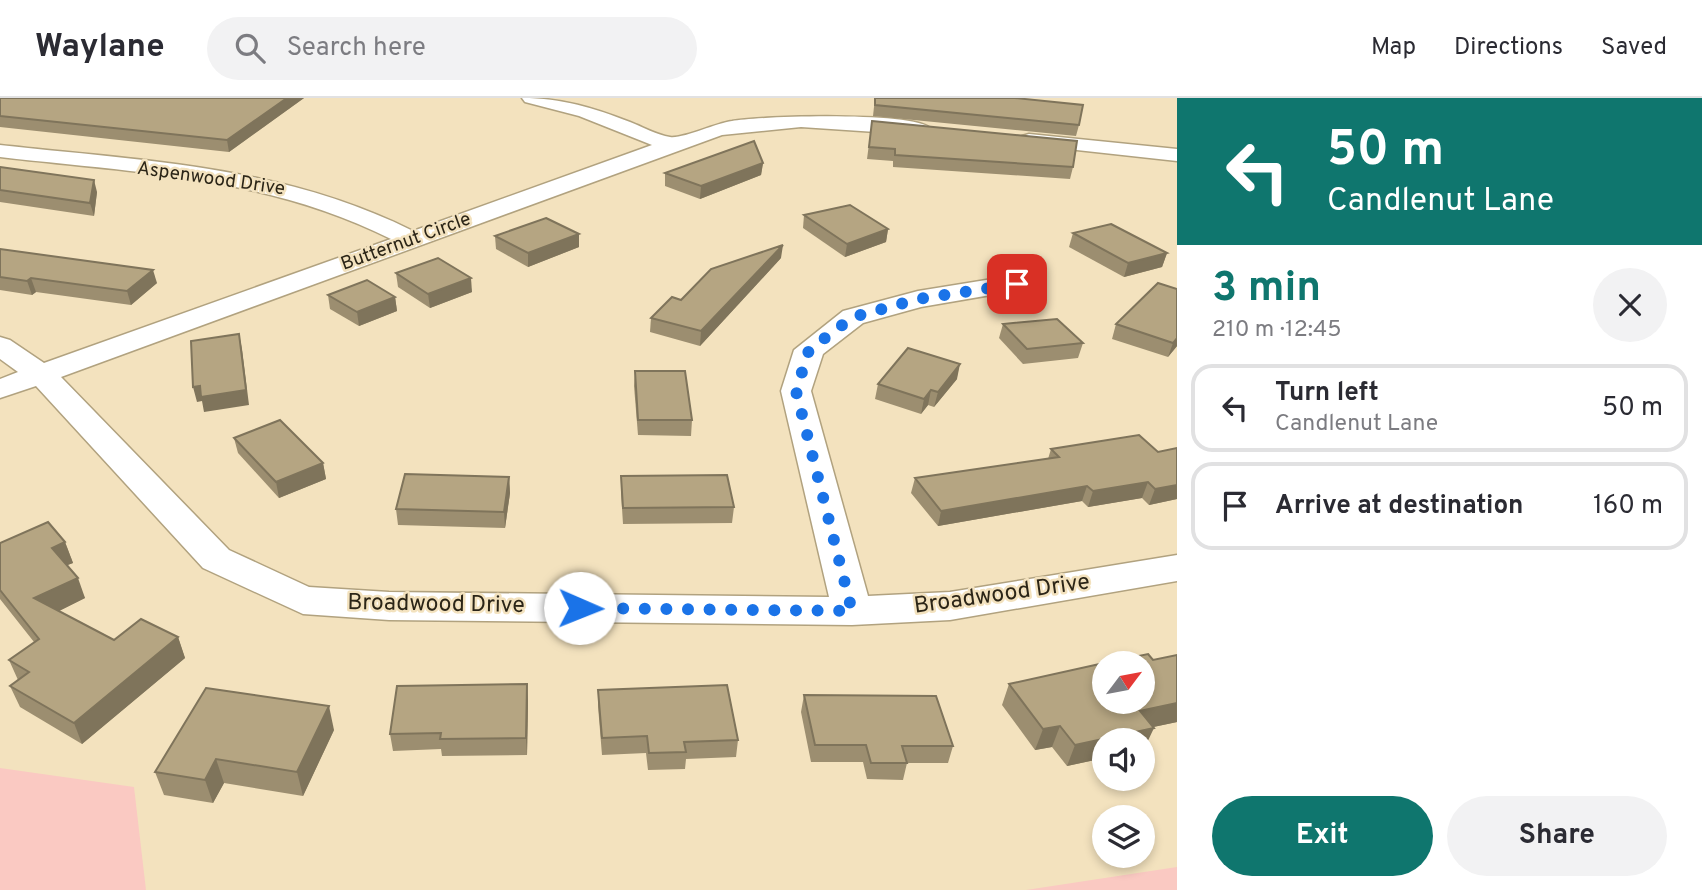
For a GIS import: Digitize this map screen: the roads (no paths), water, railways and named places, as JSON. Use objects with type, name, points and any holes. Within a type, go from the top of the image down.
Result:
[{"type":"street","points":[[532,98],[586,112],[672,145]]},
{"type":"street","name":"Butternut Circle","points":[[0,389],[672,145],[727,128],[775,121],[827,120],[948,132]]},
{"type":"street","points":[[1002,138],[1177,155]]},
{"type":"street","name":"Aspenwood Drive","points":[[0,151],[225,179],[296,192],[359,213],[413,240]]},
{"type":"street","points":[[852,611],[796,391],[809,350],[853,317],[918,299],[1017,284]]},
{"type":"street","name":"Broadwood Drive","points":[[0,346],[41,374],[216,559],[303,600],[389,606],[852,611],[950,606],[1177,568]]}]
